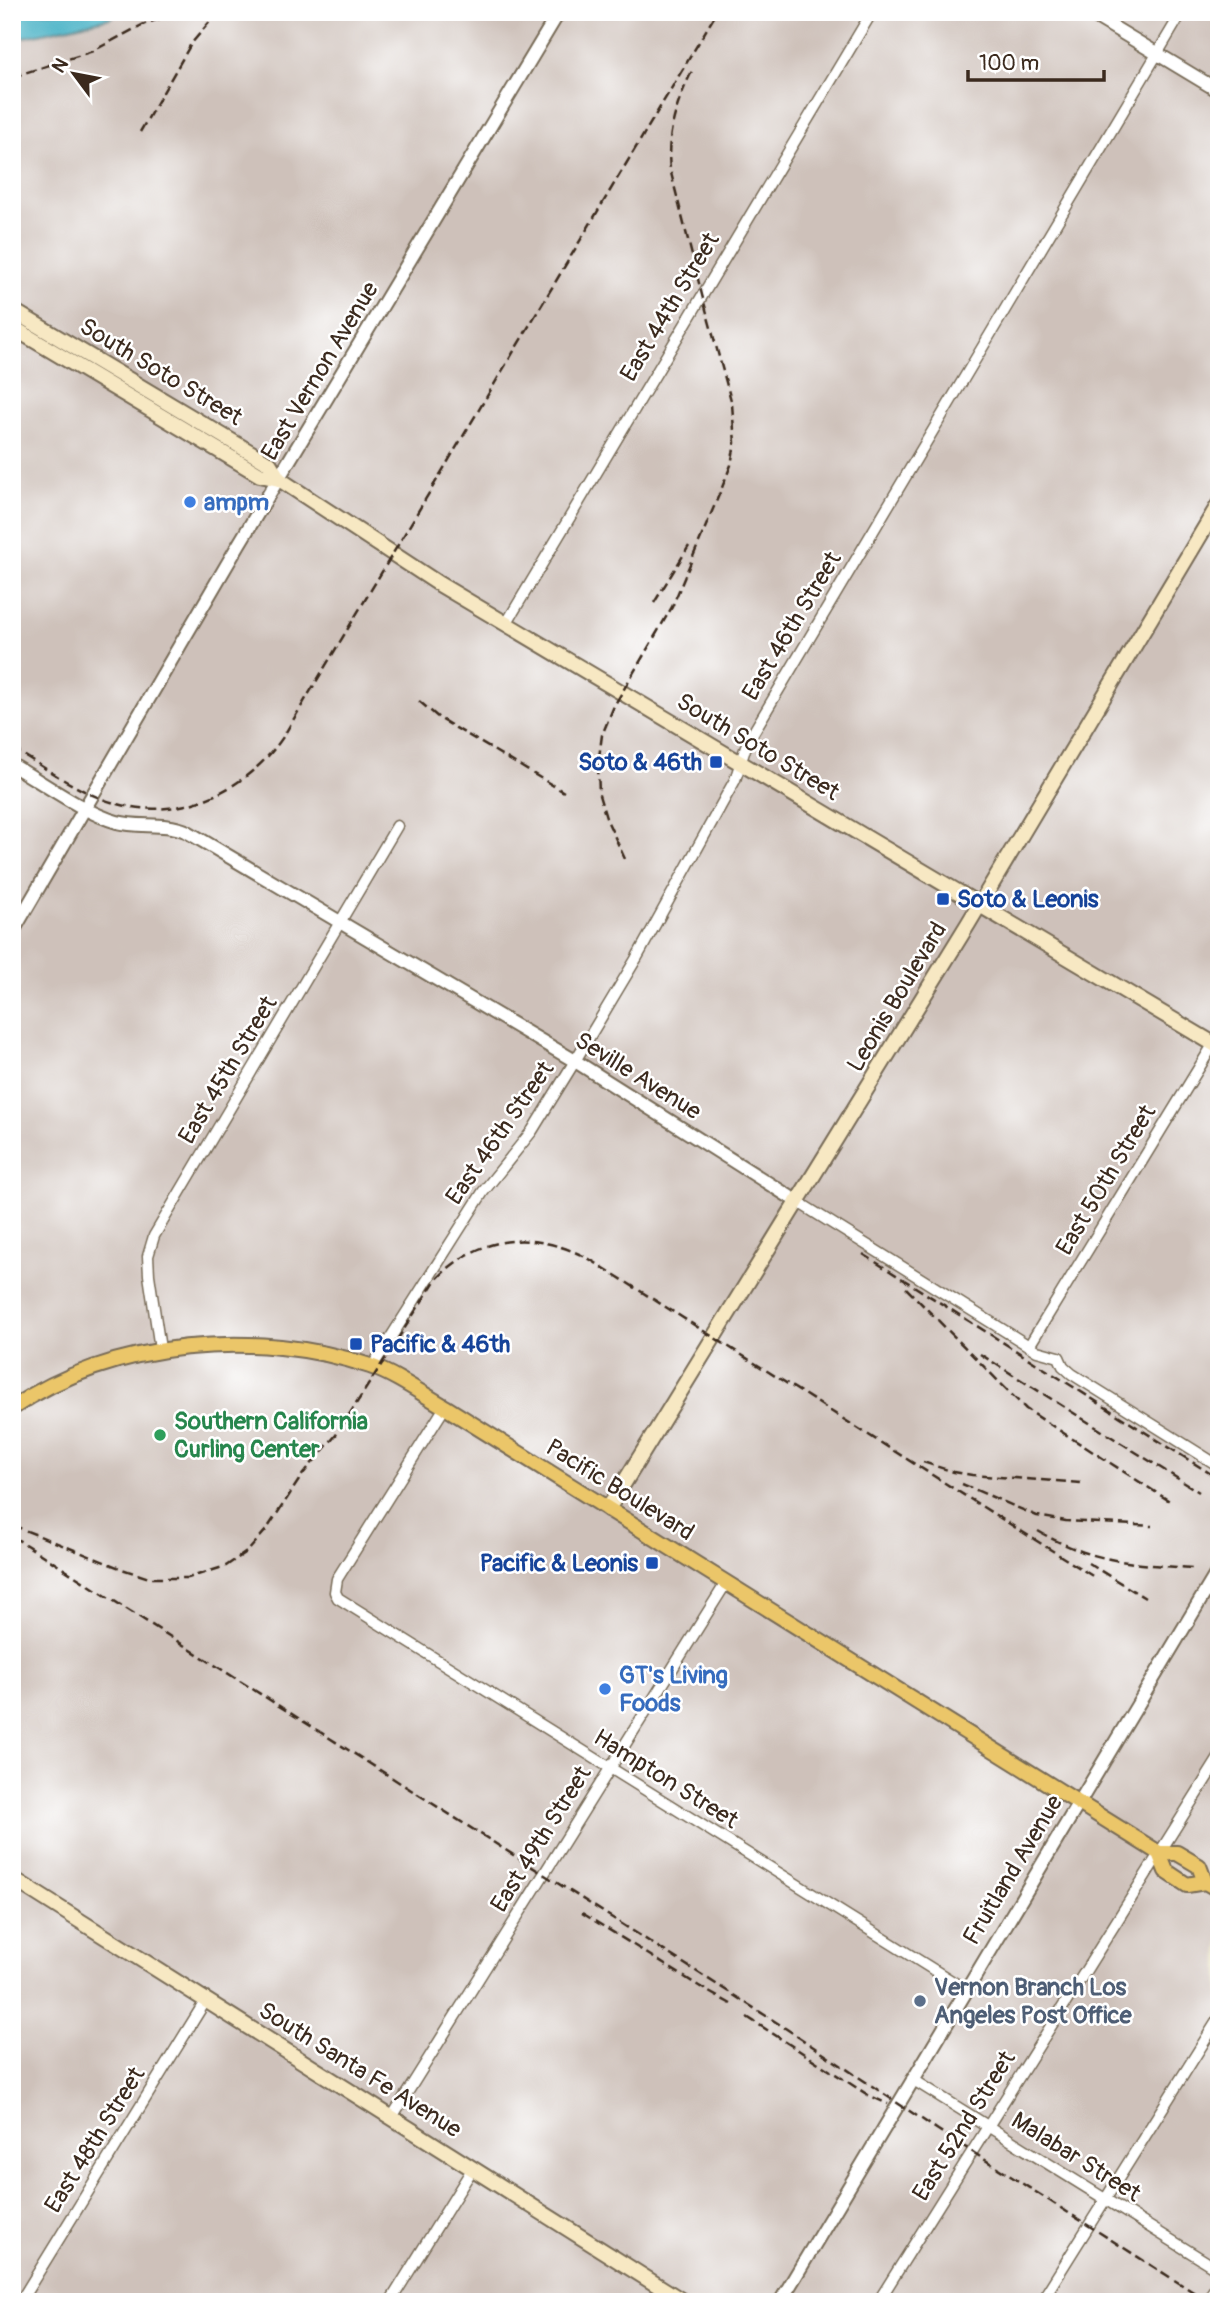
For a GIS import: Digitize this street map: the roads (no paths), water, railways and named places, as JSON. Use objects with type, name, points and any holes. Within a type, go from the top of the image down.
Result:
[{"type":"main road","name":"South Soto Street","points":[[12,310],[270,464],[279,479]]},
{"type":"main road","name":"South Soto Street","points":[[12,327],[260,475],[279,479],[439,584],[980,905],[1217,1042]]},
{"type":"main road","points":[[99,379],[107,366]]},
{"type":"main road","name":"Leonis Boulevard","points":[[608,1509],[980,905],[1219,504]]},
{"type":"main road","name":"Pacific Boulevard","points":[[12,1408],[74,1376],[160,1349],[227,1344],[273,1345],[328,1354],[372,1367],[444,1407],[1159,1853],[1177,1853],[1199,1866],[1205,1882]]},
{"type":"main road","name":"Pacific Boulevard","points":[[1159,1853],[1166,1871],[1187,1885],[1205,1882],[1219,1890]]},
{"type":"main road","name":"South Santa Fe Avenue","points":[[12,1878],[684,2302]]},
{"type":"street","name":"East Vernon Avenue","points":[[12,933],[279,479],[559,12]]},
{"type":"street","name":"East 44th Street","points":[[506,624],[872,12]]},
{"type":"street","points":[[1088,12],[1219,91]]},
{"type":"street","name":"East 46th Street","points":[[372,1367],[483,1192],[531,1131],[636,959],[735,780],[747,743],[1182,12]]},
{"type":"street","name":"Seville Avenue","points":[[12,765],[86,808],[118,822],[186,831],[575,1061],[1037,1351],[1059,1357],[1063,1366],[1072,1374],[1219,1466]]},
{"type":"street","name":"East 45th Street","points":[[160,1349],[148,1256],[155,1236],[397,826]]},
{"type":"street","name":"East 50th Street","points":[[1029,1346],[1217,1042]]},
{"type":"street","name":"Hampton Street","points":[[444,1407],[337,1579],[335,1592],[344,1603],[966,1990]]},
{"type":"street","name":"Fruitland Avenue","points":[[780,2302],[1219,1569]]},
{"type":"street","name":"East 49th Street","points":[[391,2117],[726,1583]]},
{"type":"street","name":"East 52nd Street","points":[[878,2302],[1219,1758]]},
{"type":"street","name":"East 48th Street","points":[[20,2302],[206,2000]]},
{"type":"street","points":[[1041,2302],[1219,2018]]},
{"type":"street","name":"Malabar Street","points":[[912,2080],[1219,2270]]},
{"type":"street","points":[[390,2302],[473,2168]]},
{"type":"street","points":[[1206,2302],[1219,2282]]},
{"type":"water","points":[[12,12],[119,12],[110,18],[12,40]]},
{"type":"railway","points":[[12,77],[93,51],[142,25],[179,12]]},
{"type":"railway","points":[[140,132],[191,44],[218,12]]},
{"type":"railway","points":[[12,748],[90,794],[118,804],[142,808],[166,808],[211,797],[232,786],[268,756],[283,737],[717,12]]},
{"type":"railway","points":[[625,859],[606,818],[599,795],[598,765],[602,735],[614,706],[672,607],[731,465],[735,443],[732,404],[670,169],[674,118],[692,71]]},
{"type":"railway","points":[[654,603],[689,546]]},
{"type":"railway","points":[[419,701],[439,718],[564,792]]},
{"type":"railway","points":[[12,1525],[149,1578],[188,1578],[226,1566],[248,1551],[267,1529],[303,1474],[336,1435],[435,1281],[470,1253],[489,1245],[529,1241],[570,1250],[591,1260],[1094,1577]]},
{"type":"railway","points":[[863,1254],[1219,1479]]},
{"type":"railway","points":[[906,1288],[1026,1409],[1171,1502]]},
{"type":"railway","points":[[980,1354],[1199,1492]]},
{"type":"railway","points":[[923,1462],[972,1475],[1082,1483]]},
{"type":"railway","points":[[962,1484],[1037,1516],[1066,1521],[1152,1526]]},
{"type":"railway","points":[[1038,1531],[1076,1549],[1113,1560],[1192,1568]]},
{"type":"railway","points":[[12,1536],[779,2024],[938,2130],[1209,2302]]},
{"type":"railway","points":[[1088,1563],[1145,1598]]},
{"type":"railway","points":[[582,1913],[731,2004]]},
{"type":"railway","points":[[747,2017],[868,2095],[888,2104]]},
{"type":"place","name":"ampm","points":[[190,502]]},
{"type":"place","name":"Soto & 46th","points":[[716,762]]},
{"type":"place","name":"Soto & Leonis","points":[[943,899]]},
{"type":"place","name":"Pacific & 46th","points":[[356,1344]]},
{"type":"place","name":"Southern California Curling Center","points":[[160,1435]]},
{"type":"place","name":"Pacific & Leonis","points":[[652,1563]]},
{"type":"place","name":"GT's Living Foods","points":[[605,1689]]},
{"type":"place","name":"Vernon Branch Los Angeles Post Office","points":[[920,2001]]}]
